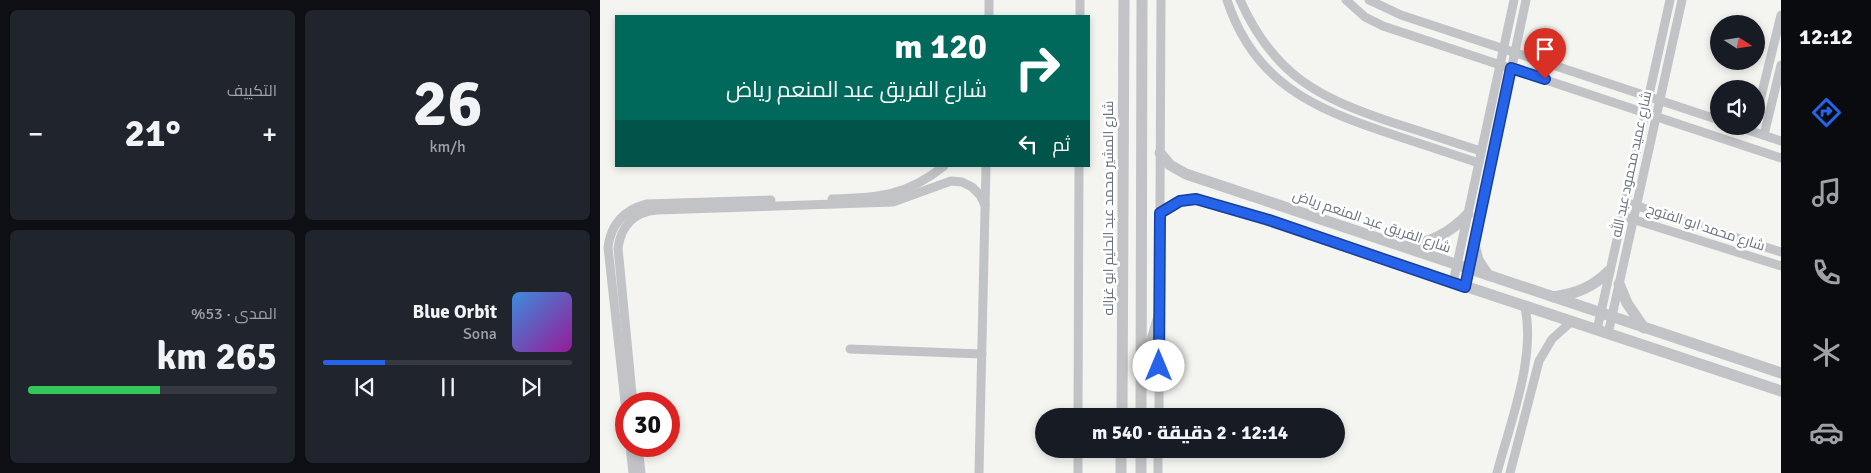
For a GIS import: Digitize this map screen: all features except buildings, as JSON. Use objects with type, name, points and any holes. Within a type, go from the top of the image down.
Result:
[{"type":"street","points":[[989,0],[989,15]]},
{"type":"street","points":[[1080,0],[1080,15]]},
{"type":"street","name":"شارع المشير محمد عبد الحليم ابو غزاله","points":[[1122,408],[1124,0]]},
{"type":"street","points":[[1141,408],[1142,0]]},
{"type":"street","points":[[1158,408],[1161,0]]},
{"type":"street","points":[[1227,0],[1241,31],[1262,63],[1277,79],[1303,99],[1342,118],[1479,163]]},
{"type":"street","points":[[1240,0],[1259,37],[1272,54],[1287,70],[1316,91],[1348,108],[1481,151]]},
{"type":"street","points":[[1346,0],[1364,17],[1383,26],[1781,158]]},
{"type":"street","points":[[1369,0],[1401,15],[1710,117]]},
{"type":"street","points":[[1453,282],[1514,0]]},
{"type":"street","points":[[1465,287],[1526,0]]},
{"type":"street","name":"شارع عميد محمود عبد الله","points":[[1596,330],[1670,0]]},
{"type":"street","name":"شارع عميد محمود عبد الله","points":[[1608,334],[1682,0]]},
{"type":"street","points":[[1765,80],[1781,15]]},
{"type":"street","points":[[1765,131],[1781,65]]},
{"type":"street","points":[[1764,135],[1781,141]]},
{"type":"street","name":"شارع الفريق عبد المنعم رياض","points":[[1160,153],[1170,165],[1180,172],[1781,373]]},
{"type":"street","points":[[631,392],[614,268],[608,247],[613,227],[627,212],[636,207],[657,203],[879,197],[904,191],[920,183],[943,167]]},
{"type":"street","points":[[979,473],[986,167]]},
{"type":"street","points":[[1078,408],[1079,167]]},
{"type":"street","points":[[624,392],[614,268],[622,232],[633,218],[648,211],[893,202],[951,181],[962,182],[972,187],[980,195],[984,206]]},
{"type":"street","points":[[1160,213],[1180,201],[1196,199],[1269,220],[1781,391]]},
{"type":"street","name":"شارع محمد ابو الفتوح","points":[[1625,202],[1781,252]]},
{"type":"street","points":[[1269,220],[1274,203]]},
{"type":"street","points":[[1401,246],[1420,244],[1438,237],[1454,227],[1468,214]]},
{"type":"street","name":"شارع محمد ابو الفتوح","points":[[1622,215],[1781,266]]},
{"type":"street","points":[[1474,245],[1478,260],[1488,275]]},
{"type":"street","points":[[1552,297],[1583,290],[1600,280],[1609,271]]},
{"type":"street","points":[[1619,284],[1627,303],[1644,328]]},
{"type":"street","points":[[1497,473],[1527,358],[1529,332],[1525,307]]},
{"type":"street","points":[[1141,374],[1159,316]]},
{"type":"street","points":[[1510,473],[1539,361],[1552,339],[1571,322]]},
{"type":"street","points":[[850,349],[982,354]]},
{"type":"street","points":[[631,457],[633,473]]},
{"type":"street","points":[[639,457],[641,473]]},
{"type":"street","points":[[1078,458],[1078,473]]},
{"type":"street","points":[[1121,458],[1121,473]]},
{"type":"street","points":[[1141,458],[1141,473]]},
{"type":"street","points":[[1158,458],[1158,473]]},
{"type":"route","points":[[1159,366],[1160,213],[1166,208],[1180,201],[1196,199],[1269,220],[1465,287],[1511,68],[1545,79]]}]
